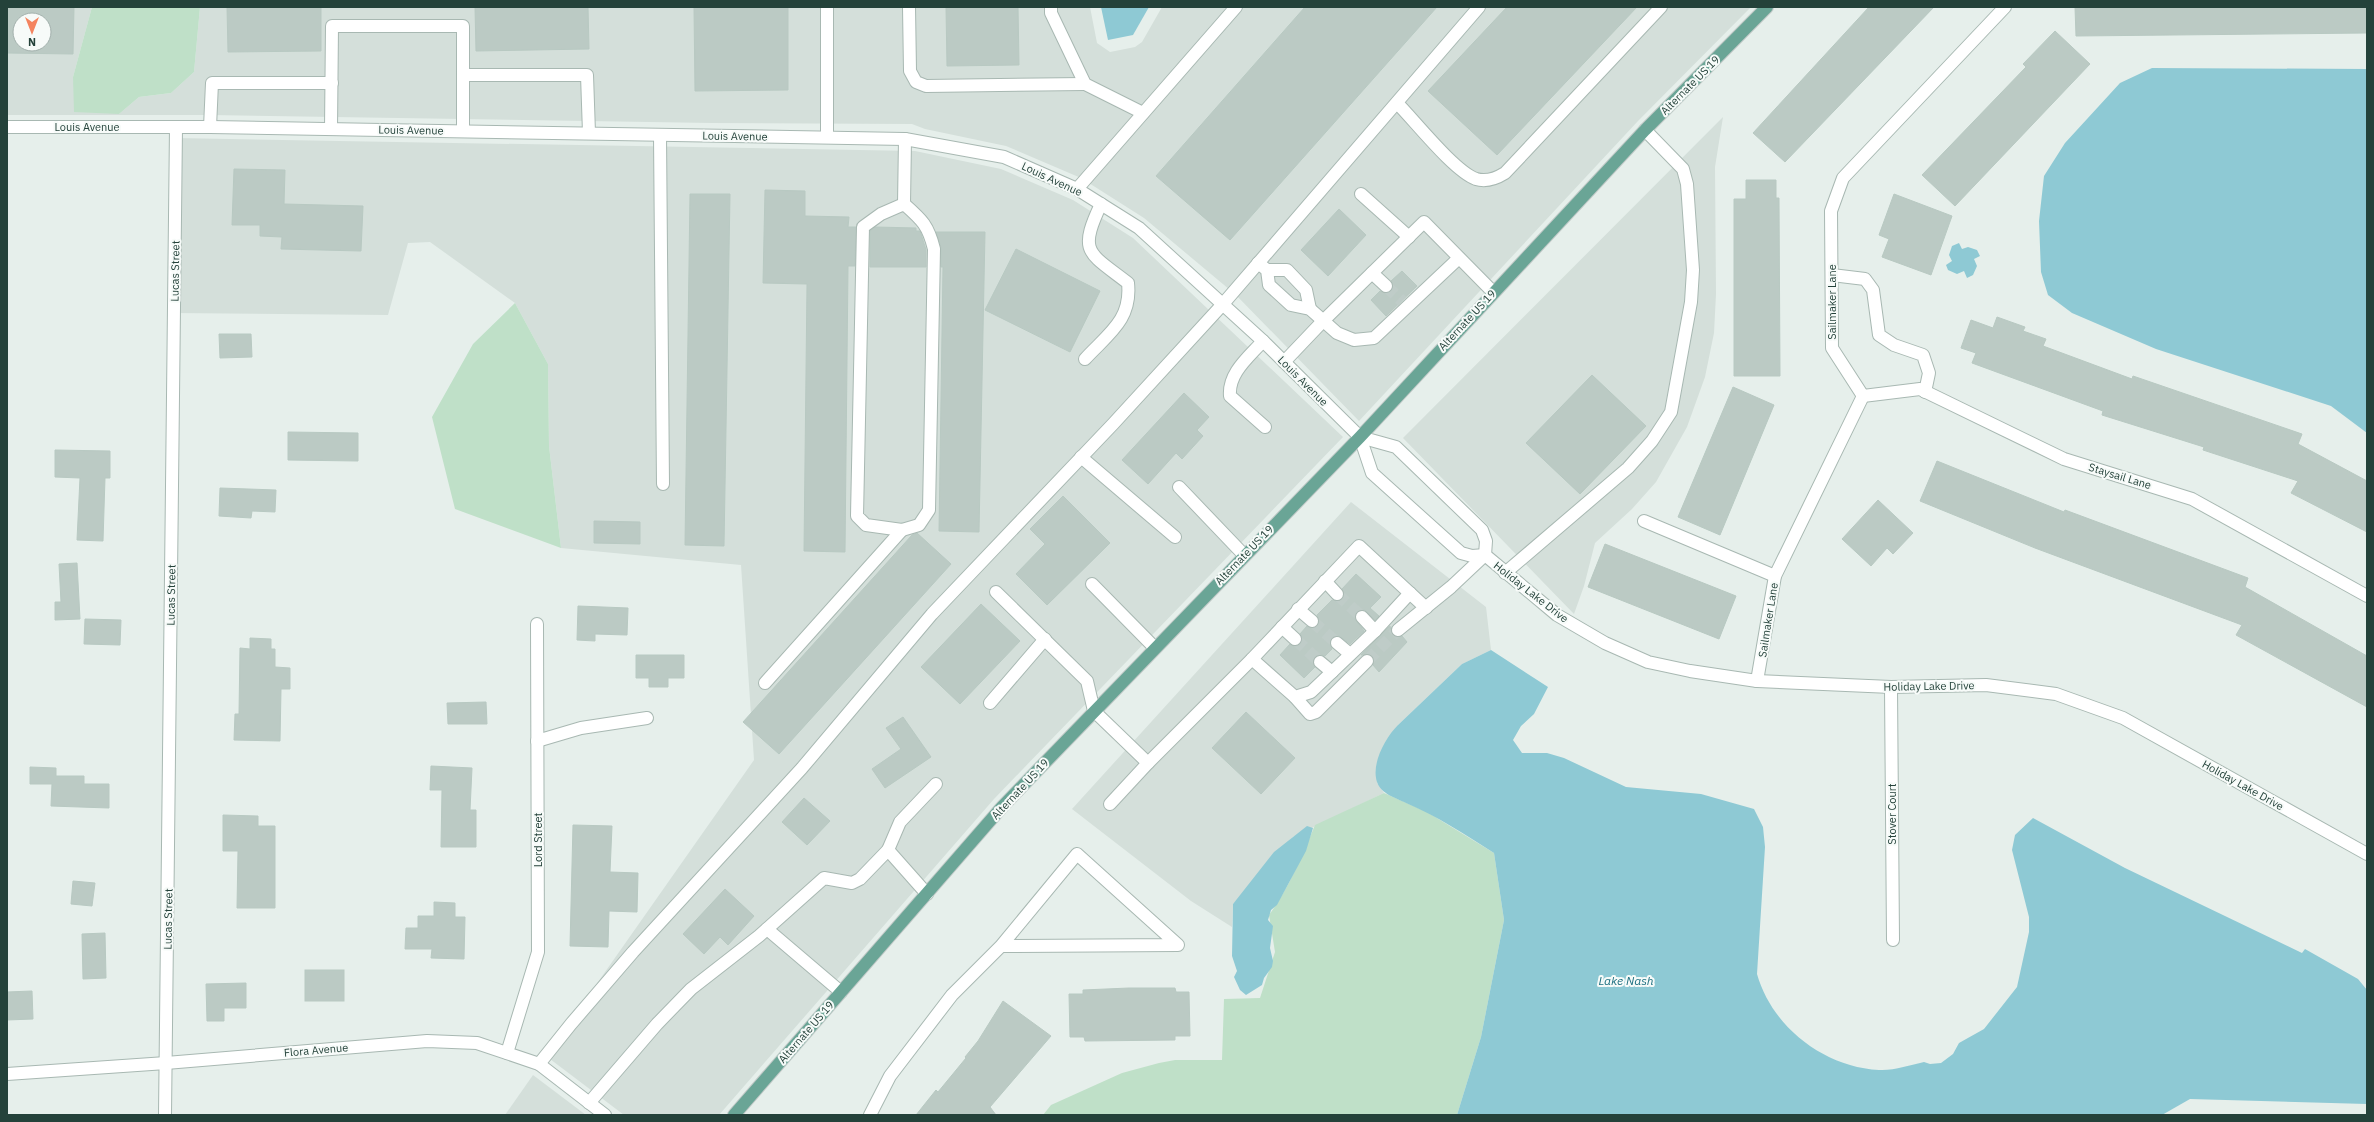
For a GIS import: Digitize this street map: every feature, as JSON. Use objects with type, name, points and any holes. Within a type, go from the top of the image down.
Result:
[{"type":"main road","name":"Alternate US 19","points":[[734,1115],[1002,807],[1154,647],[1360,436],[1645,130],[1767,7]]},
{"type":"street","points":[[827,7],[827,137]]},
{"type":"street","points":[[909,7],[910,71],[916,82],[926,86],[1085,84],[1144,113]]},
{"type":"street","points":[[1051,7],[1051,13],[1085,84]]},
{"type":"street","points":[[1077,189],[1236,7]]},
{"type":"street","points":[[539,1064],[633,952],[802,768],[932,614],[1223,304],[1262,267],[1397,103],[1479,7]]},
{"type":"street","points":[[1397,103],[1462,171],[1477,179],[1493,179],[1505,173],[1661,7]]},
{"type":"street","name":"Sailmaker Lane","points":[[1757,681],[1775,576],[1863,396],[1832,348],[1831,211],[1843,178],[2005,7]]},
{"type":"street","points":[[331,128],[332,26],[463,26],[463,131]]},
{"type":"street","points":[[463,75],[587,75],[589,133]]},
{"type":"street","points":[[210,126],[212,83],[332,83]]},
{"type":"street","name":"Louis Avenue","points":[[7,126],[210,126],[905,139],[1004,157],[1077,189],[1139,228],[1263,341],[1360,436]]},
{"type":"street","name":"Lucas Street","points":[[165,1115],[176,126]]},
{"type":"street","points":[[1505,572],[1628,468],[1652,441],[1671,412],[1691,302],[1693,270],[1688,184],[1683,169],[1645,130]]},
{"type":"street","points":[[660,135],[663,484]]},
{"type":"street","points":[[904,204],[881,214],[863,227],[858,516],[866,525],[902,530],[919,525],[929,510],[934,249],[929,229],[921,219],[904,204],[905,139]]},
{"type":"street","points":[[1361,194],[1409,237]]},
{"type":"street","points":[[1085,359],[1123,318],[1130,298],[1128,283],[1100,262],[1091,250],[1087,241],[1089,231],[1101,204]]},
{"type":"street","points":[[1284,362],[1323,321],[1424,222],[1493,292]]},
{"type":"street","points":[[1262,267],[1269,285],[1291,305],[1310,309],[1337,333],[1354,340],[1374,338],[1405,303],[1459,258]]},
{"type":"street","points":[[1262,267],[1287,270],[1306,290],[1310,309]]},
{"type":"street","points":[[1372,273],[1386,286]]},
{"type":"street","points":[[1832,275],[1866,279],[1873,290],[1878,335],[1894,346],[1924,355],[1929,373],[1925,392]]},
{"type":"street","points":[[1263,341],[1233,376],[1229,388],[1230,396],[1266,427]]},
{"type":"street","name":"Staysail Lane","points":[[1863,396],[1920,389],[2064,459],[2192,499],[2367,596]]},
{"type":"street","name":"Holiday Lake Drive","points":[[1360,436],[1396,447],[1482,530],[1486,541],[1485,555]]},
{"type":"street","name":"Holiday Lake Drive","points":[[1360,436],[1372,473],[1461,553],[1472,556],[1485,555],[1557,615],[1605,643],[1648,662],[1690,671],[1757,681],[1891,687],[1986,685],[2056,694],[2123,718],[2367,854]]},
{"type":"street","points":[[1081,457],[1175,537]]},
{"type":"street","points":[[1179,487],[1244,555]]},
{"type":"street","points":[[1644,521],[1775,576]]},
{"type":"street","points":[[765,683],[902,530]]},
{"type":"street","points":[[1110,804],[1359,546],[1426,608]]},
{"type":"street","points":[[1398,630],[1426,608],[1485,555]]},
{"type":"street","points":[[1325,581],[1337,594]]},
{"type":"street","points":[[1092,584],[1154,647]]},
{"type":"street","points":[[996,592],[1087,681],[1094,711],[1148,763]]},
{"type":"street","points":[[1295,697],[1311,692],[1375,631],[1410,593]]},
{"type":"street","points":[[1298,610],[1312,621]]},
{"type":"street","points":[[1362,617],[1375,631]]},
{"type":"street","name":"Lord Street","points":[[508,1053],[538,952],[537,624]]},
{"type":"street","points":[[1282,627],[1295,639]]},
{"type":"street","points":[[990,703],[1045,639]]},
{"type":"street","points":[[1337,643],[1350,654]]},
{"type":"street","points":[[1252,658],[1295,697],[1310,714],[1316,712],[1367,660]]},
{"type":"street","points":[[1320,662],[1332,672]]},
{"type":"street","name":"Stover Court","points":[[1891,687],[1892,940]]},
{"type":"street","points":[[537,742],[581,728],[647,718]]},
{"type":"street","points":[[589,1103],[657,1024],[691,989],[767,928],[816,884],[824,878],[852,883],[860,879],[888,850],[900,822],[936,784]]},
{"type":"street","points":[[888,850],[926,894]]},
{"type":"street","points":[[870,1115],[890,1076],[952,995],[1001,946],[1077,854],[1178,945],[1001,946]]},
{"type":"street","points":[[767,928],[840,992]]},
{"type":"street","name":"Flora Avenue","points":[[7,1074],[166,1063],[427,1041],[476,1043],[539,1064],[605,1115]]},
{"type":"shaded area","points":[[7,7],[92,7],[73,77],[119,114],[139,97],[171,93],[194,72],[200,7],[1090,7],[1097,43],[1110,52],[1135,47],[1142,42],[1162,7],[1751,7],[1638,121],[1359,421],[1236,295],[1144,218],[1081,178],[1006,146],[925,129],[912,124],[712,123],[210,115],[7,115]]},
{"type":"shaded area","points":[[1723,117],[1715,167],[1716,294],[1714,333],[1705,377],[1687,427],[1656,482],[1632,509],[1595,543],[1584,586],[1574,614],[1403,438]]},
{"type":"shaded area","points":[[175,138],[915,151],[1001,169],[1073,200],[1133,238],[1343,437],[994,799],[719,1115],[624,1115],[546,1056],[754,760],[741,565],[561,548],[549,446],[548,364],[515,303],[430,242],[408,243],[388,315],[172,313]]},
{"type":"shaded area","points":[[1351,502],[1486,607],[1491,650],[1462,664],[1398,725],[1377,783],[1384,793],[1293,837],[1233,904],[1232,927],[1191,901],[1072,809]]},
{"type":"shaded area","points":[[533,1075],[586,1115],[505,1115]]},
{"type":"green space","points":[[92,7],[200,7],[194,72],[171,93],[139,97],[119,114],[74,112],[73,77]]},
{"type":"green space","points":[[515,303],[548,364],[549,446],[561,548],[455,509],[432,417],[473,344]]},
{"type":"green space","points":[[1384,793],[1427,812],[1494,853],[1504,920],[1481,1037],[1457,1115],[1043,1115],[1051,1105],[1122,1073],[1175,1060],[1222,1060],[1224,999],[1260,998],[1275,952],[1269,915],[1289,883],[1315,825]]},
{"type":"water","points":[[1101,7],[1149,7],[1133,35],[1108,40]]},
{"type":"water","points":[[2152,68],[2367,69],[2367,433],[2331,406],[2156,349],[2072,313],[2048,295],[2041,272],[2039,221],[2044,176],[2065,143],[2120,83]]},
{"type":"water","points":[[1959,243],[1962,249],[1968,247],[1977,250],[1980,256],[1974,259],[1977,266],[1973,275],[1967,278],[1964,271],[1957,274],[1948,270],[1946,265],[1952,261],[1949,255],[1952,246]]},
{"type":"water","name":"Lake Nash","points":[[1491,650],[1548,687],[1534,714],[1521,726],[1513,740],[1522,753],[1547,753],[1564,758],[1626,787],[1701,794],[1754,809],[1763,827],[1765,847],[1757,974],[1764,993],[1775,1011],[1788,1027],[1803,1041],[1820,1052],[1839,1061],[1859,1067],[1879,1070],[1896,1069],[1924,1062],[1930,1064],[1941,1063],[1953,1054],[1959,1043],[1984,1029],[2017,987],[2029,932],[2029,917],[2012,850],[2015,835],[2033,818],[2125,868],[2302,953],[2305,949],[2358,979],[2367,990],[2367,1104],[2190,1099],[2162,1115],[1457,1115],[1481,1037],[1504,920],[1494,853],[1440,820],[1385,793],[1377,782],[1376,767],[1380,752],[1393,730],[1462,664]]},
{"type":"water","points":[[1307,826],[1313,828],[1306,851],[1277,905],[1271,910],[1268,920],[1273,926],[1270,948],[1273,961],[1272,967],[1264,978],[1262,985],[1246,995],[1240,990],[1234,977],[1237,971],[1232,956],[1233,904],[1274,852]]},
{"type":"building","points":[[7,7],[74,7],[73,54],[7,53]]},
{"type":"building","points":[[227,7],[321,7],[321,51],[228,52]]},
{"type":"building","points":[[475,7],[588,7],[589,49],[476,51]]},
{"type":"building","points":[[694,7],[788,7],[788,90],[695,91]]},
{"type":"building","points":[[946,7],[1018,7],[1019,65],[947,66]]},
{"type":"building","points":[[1305,7],[1437,7],[1230,240],[1156,176]]},
{"type":"building","points":[[1507,7],[1637,7],[1497,155],[1428,91]]},
{"type":"building","points":[[1869,7],[1934,7],[1785,162],[1753,133]]},
{"type":"building","points":[[2075,7],[2367,7],[2367,33],[2076,36]]},
{"type":"building","points":[[2055,31],[2090,64],[1955,206],[1922,175],[2026,67],[2023,64]]},
{"type":"building","points":[[234,169],[285,170],[284,204],[363,206],[361,251],[281,249],[282,237],[260,236],[260,225],[232,225]]},
{"type":"building","points":[[1746,180],[1776,180],[1776,198],[1779,198],[1780,376],[1734,376],[1734,199],[1746,199]]},
{"type":"building","points":[[765,190],[805,191],[805,216],[849,217],[848,227],[856,227],[855,266],[848,266],[845,552],[804,551],[807,284],[763,283]]},
{"type":"building","points":[[690,194],[730,194],[724,546],[685,545]]},
{"type":"building","points":[[1894,194],[1952,216],[1931,275],[1882,257],[1889,239],[1879,235]]},
{"type":"building","points":[[1339,209],[1366,235],[1328,276],[1301,250]]},
{"type":"building","points":[[875,227],[916,228],[916,231],[920,231],[926,250],[926,267],[870,267],[870,231]]},
{"type":"building","points":[[936,232],[985,232],[979,532],[939,531],[943,267],[941,267],[941,247]]},
{"type":"building","points":[[1016,249],[1100,291],[1070,352],[985,310]]},
{"type":"building","points":[[1402,271],[1417,286],[1386,316],[1371,300],[1380,291],[1385,293],[1391,291],[1393,287],[1391,281]]},
{"type":"building","points":[[1997,317],[2025,327],[2023,331],[2046,339],[2043,346],[2132,379],[2133,376],[2302,434],[2298,444],[2367,481],[2367,532],[2291,493],[2298,481],[2203,450],[2204,447],[2102,415],[2103,411],[1972,363],[1976,353],[1961,348],[1971,320],[1993,328]]},
{"type":"building","points":[[219,334],[251,334],[252,357],[220,358]]},
{"type":"building","points":[[1592,375],[1646,426],[1580,494],[1526,443]]},
{"type":"building","points":[[1733,387],[1774,405],[1720,535],[1678,517]]},
{"type":"building","points":[[1184,393],[1209,417],[1197,430],[1203,436],[1182,459],[1176,453],[1148,484],[1122,460]]},
{"type":"building","points":[[288,432],[358,433],[358,461],[288,460]]},
{"type":"building","points":[[55,450],[110,451],[110,478],[105,478],[103,541],[77,540],[80,478],[55,477]]},
{"type":"building","points":[[1937,461],[2064,512],[2065,510],[2248,578],[2245,587],[2367,656],[2367,707],[2236,635],[2242,625],[2035,548],[1920,501]]},
{"type":"building","points":[[220,488],[276,490],[275,512],[252,511],[251,518],[219,516]]},
{"type":"building","points":[[1063,496],[1110,543],[1047,605],[1016,574],[1045,544],[1030,529]]},
{"type":"building","points":[[1878,500],[1913,533],[1893,554],[1887,548],[1871,566],[1842,539]]},
{"type":"building","points":[[594,521],[640,522],[640,544],[594,543]]},
{"type":"building","points":[[917,533],[951,564],[779,754],[743,722],[912,535]]},
{"type":"building","points":[[1605,544],[1736,596],[1719,639],[1588,587]]},
{"type":"building","points":[[77,563],[80,619],[55,620],[55,602],[61,602],[59,564]]},
{"type":"building","points":[[1356,574],[1381,597],[1370,608],[1379,616],[1375,620],[1365,610],[1357,611],[1355,619],[1364,631],[1350,644],[1339,636],[1332,638],[1330,642],[1332,649],[1325,656],[1321,655],[1315,657],[1313,661],[1315,667],[1304,678],[1280,655],[1290,644],[1294,646],[1300,644],[1302,640],[1300,634],[1307,626],[1311,628],[1317,626],[1319,622],[1317,615],[1332,600],[1338,601],[1342,599],[1344,593],[1342,589]]},
{"type":"building","points":[[981,604],[1020,641],[960,704],[921,667]]},
{"type":"building","points":[[578,606],[628,608],[627,635],[595,634],[595,641],[577,640]]},
{"type":"building","points":[[85,619],[121,620],[120,645],[84,644]]},
{"type":"building","points":[[1390,626],[1392,635],[1402,636],[1407,642],[1379,672],[1373,665],[1374,659],[1372,655],[1361,655]]},
{"type":"building","points":[[250,638],[271,639],[271,649],[275,649],[275,667],[290,668],[290,689],[281,689],[280,741],[234,740],[235,714],[239,714],[240,648],[250,649]]},
{"type":"building","points":[[636,655],[684,655],[684,678],[668,678],[668,687],[649,687],[649,678],[636,678]]},
{"type":"building","points":[[486,702],[487,724],[448,724],[447,703]]},
{"type":"building","points":[[1246,712],[1295,758],[1261,794],[1212,748]]},
{"type":"building","points":[[903,717],[931,757],[885,788],[872,769],[901,749],[886,728]]},
{"type":"building","points":[[431,766],[472,768],[470,810],[476,810],[476,847],[441,847],[442,790],[430,790]]},
{"type":"building","points":[[30,767],[56,768],[56,776],[84,776],[84,784],[109,784],[109,808],[51,806],[52,784],[30,784]]},
{"type":"building","points":[[804,798],[830,821],[807,845],[782,822]]},
{"type":"building","points":[[223,815],[258,816],[258,826],[275,826],[275,908],[237,908],[238,851],[223,851]]},
{"type":"building","points":[[573,825],[612,826],[610,872],[638,873],[637,912],[609,911],[608,947],[570,946]]},
{"type":"building","points":[[73,881],[95,883],[92,906],[71,904]]},
{"type":"building","points":[[725,889],[754,916],[728,945],[720,937],[704,954],[683,934]]},
{"type":"building","points":[[434,902],[455,903],[455,917],[465,917],[464,959],[431,958],[432,949],[405,949],[406,928],[418,928],[418,916],[434,916]]},
{"type":"building","points":[[105,933],[106,978],[83,979],[82,934]]},
{"type":"building","points":[[305,970],[344,970],[344,1001],[305,1001]]},
{"type":"building","points":[[246,983],[246,1008],[224,1008],[224,1021],[207,1021],[206,984]]},
{"type":"building","points":[[1175,988],[1176,992],[1189,992],[1190,1036],[1175,1036],[1175,1040],[1085,1041],[1084,1037],[1070,1037],[1069,994],[1083,994],[1083,990]]},
{"type":"building","points":[[32,991],[33,1019],[7,1020],[7,992]]},
{"type":"building","points":[[1003,1001],[1051,1036],[990,1107],[996,1115],[916,1115],[936,1090],[938,1092],[966,1058],[965,1057],[978,1041]]},
{"type":"tunnel","points":[[1386,286],[1402,301]]},
{"type":"tunnel","points":[[1337,594],[1362,617]]},
{"type":"tunnel","points":[[1312,621],[1337,643]]},
{"type":"tunnel","points":[[1367,661],[1398,630]]},
{"type":"tunnel","points":[[1295,639],[1320,662]]}]
